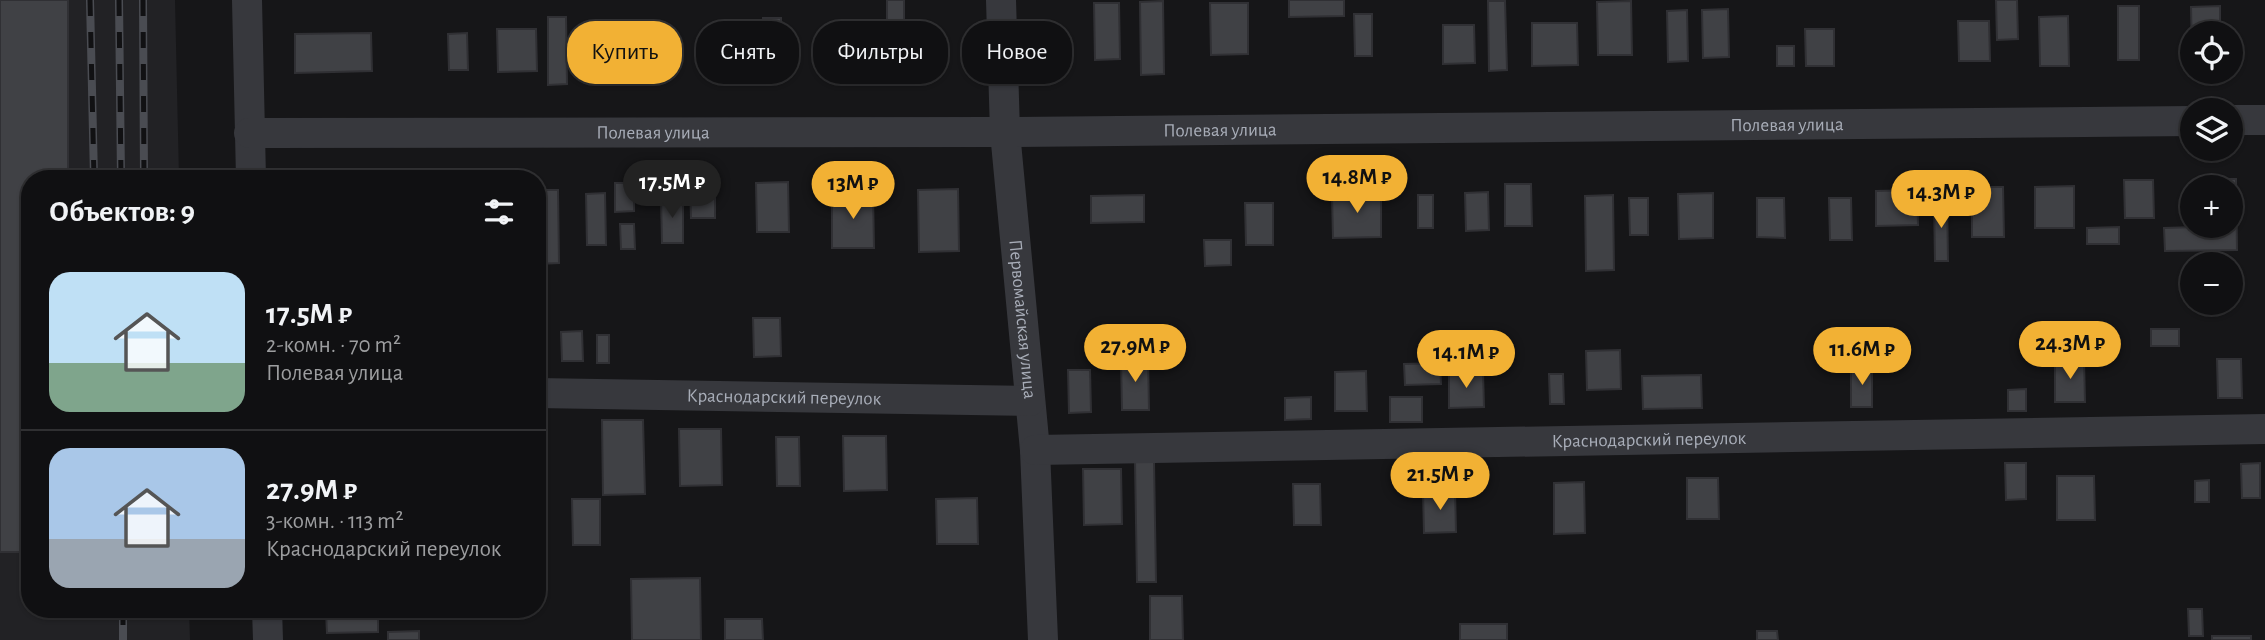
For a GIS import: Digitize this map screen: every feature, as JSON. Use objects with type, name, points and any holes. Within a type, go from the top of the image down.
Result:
[{"type":"street","points":[[247,0],[251,170]]},
{"type":"street","name":"Первомайская улица","points":[[1001,0],[1005,132],[1035,450],[1043,640]]},
{"type":"street","points":[[2243,120],[2265,120]]},
{"type":"street","name":"Полевая улица","points":[[249,132],[1005,132],[2180,121]]},
{"type":"street","name":"Краснодарский переулок","points":[[546,393],[1030,401]]},
{"type":"street","name":"Краснодарский переулок","points":[[1035,450],[2265,429]]},
{"type":"street","points":[[267,618],[268,640]]},
{"type":"shaded area","points":[[0,0],[175,0],[179,170],[21,170],[21,618],[189,618],[190,640],[0,640]]},
{"type":"building","points":[[0,0],[68,0],[68,170],[21,170],[21,552],[0,552]]},
{"type":"building","points":[[887,0],[904,0],[904,20],[887,21]]},
{"type":"building","points":[[1289,0],[1344,0],[1344,16],[1289,17]]},
{"type":"building","points":[[1996,0],[2017,0],[2018,39],[1997,40]]},
{"type":"building","points":[[1163,1],[1164,74],[1141,75],[1140,2]]},
{"type":"building","points":[[1488,1],[1505,1],[1507,70],[1489,71]]},
{"type":"building","points":[[1631,1],[1632,55],[1598,55],[1597,2]]},
{"type":"building","points":[[1094,3],[1119,3],[1120,59],[1095,60]]},
{"type":"building","points":[[1210,3],[1248,3],[1248,54],[1211,55]]},
{"type":"building","points":[[2118,6],[2139,6],[2139,60],[2118,60]]},
{"type":"building","points":[[2220,6],[2220,21],[2191,21],[2191,7]]},
{"type":"building","points":[[1728,9],[1729,57],[1703,58],[1702,10]]},
{"type":"building","points":[[1687,10],[1688,61],[1668,62],[1667,11]]},
{"type":"building","points":[[1354,14],[1372,14],[1372,56],[1355,56]]},
{"type":"building","points":[[2068,16],[2069,66],[2040,66],[2039,17]]},
{"type":"building","points":[[548,17],[566,17],[567,84],[548,85]]},
{"type":"building","points":[[763,18],[781,18],[781,21],[763,21]]},
{"type":"building","points":[[1958,21],[1989,21],[1990,61],[1959,61]]},
{"type":"building","points":[[1532,23],[1577,23],[1578,65],[1532,66]]},
{"type":"building","points":[[1443,25],[1474,25],[1475,63],[1443,64]]},
{"type":"building","points":[[497,29],[536,29],[537,71],[498,72]]},
{"type":"building","points":[[1805,29],[1834,29],[1834,66],[1806,66]]},
{"type":"building","points":[[371,33],[372,71],[295,73],[295,34]]},
{"type":"building","points":[[467,33],[468,70],[449,70],[448,34]]},
{"type":"building","points":[[1777,46],[1794,46],[1794,66],[1777,66]]},
{"type":"building","points":[[2124,180],[2153,180],[2154,218],[2125,218]]},
{"type":"building","points":[[788,182],[789,232],[757,232],[756,183]]},
{"type":"building","points":[[615,183],[634,183],[634,211],[615,212]]},
{"type":"building","points":[[690,183],[715,183],[715,218],[691,218]]},
{"type":"building","points":[[1505,184],[1531,184],[1532,226],[1505,226]]},
{"type":"building","points":[[2074,186],[2074,228],[2035,228],[2035,187]]},
{"type":"building","points":[[1972,187],[2003,187],[2004,237],[1972,237]]},
{"type":"building","points":[[958,189],[959,251],[919,252],[918,190]]},
{"type":"building","points":[[546,190],[558,190],[559,263],[546,264]]},
{"type":"building","points":[[1917,190],[1918,225],[1876,226],[1876,191]]},
{"type":"building","points":[[1488,192],[1489,230],[1466,231],[1465,193]]},
{"type":"building","points":[[605,193],[606,245],[587,245],[586,194]]},
{"type":"building","points":[[1381,193],[1381,237],[1333,238],[1332,194]]},
{"type":"building","points":[[1713,193],[1713,238],[1679,239],[1678,194]]},
{"type":"building","points":[[832,194],[873,194],[874,248],[832,248]]},
{"type":"building","points":[[1144,195],[1144,222],[1091,223],[1091,196]]},
{"type":"building","points":[[1418,195],[1433,195],[1433,228],[1418,228]]},
{"type":"building","points":[[1613,195],[1614,270],[1586,271],[1585,196]]},
{"type":"building","points":[[683,196],[683,243],[662,243],[661,197]]},
{"type":"building","points":[[1629,198],[1648,198],[1648,235],[1630,235]]},
{"type":"building","points":[[1757,198],[1784,198],[1785,238],[1757,237]]},
{"type":"building","points":[[1829,198],[1851,198],[1852,240],[1830,240]]},
{"type":"building","points":[[1947,198],[1948,261],[1935,261],[1934,199]]},
{"type":"building","points":[[1245,203],[1273,203],[1273,245],[1246,245]]},
{"type":"building","points":[[620,224],[634,224],[635,249],[621,249]]},
{"type":"building","points":[[2119,227],[2119,244],[2087,244],[2087,228]]},
{"type":"building","points":[[2164,228],[2180,228],[2180,238],[2237,238],[2237,250],[2165,251]]},
{"type":"building","points":[[1204,240],[1231,240],[1231,265],[1205,266]]},
{"type":"building","points":[[753,318],[780,318],[781,356],[754,357]]},
{"type":"building","points":[[2151,329],[2179,329],[2179,346],[2151,346]]},
{"type":"building","points":[[582,331],[583,361],[562,361],[561,332]]},
{"type":"building","points":[[597,335],[609,335],[609,363],[597,363]]},
{"type":"building","points":[[1620,350],[1621,389],[1587,390],[1586,351]]},
{"type":"building","points":[[1148,358],[1149,410],[1122,410],[1121,359]]},
{"type":"building","points":[[2217,359],[2241,359],[2242,398],[2218,398]]},
{"type":"building","points":[[2084,360],[2085,402],[2055,402],[2055,361]]},
{"type":"building","points":[[1440,363],[1441,384],[1405,385],[1404,364]]},
{"type":"building","points":[[1851,367],[1872,367],[1872,407],[1851,407]]},
{"type":"building","points":[[1068,370],[1090,370],[1091,412],[1069,413]]},
{"type":"building","points":[[1366,371],[1367,411],[1335,411],[1335,372]]},
{"type":"building","points":[[1483,372],[1484,407],[1449,408],[1449,373]]},
{"type":"building","points":[[1549,374],[1563,374],[1564,404],[1550,404]]},
{"type":"building","points":[[1701,375],[1702,408],[1643,409],[1642,376]]},
{"type":"building","points":[[2026,389],[2026,411],[2008,411],[2008,390]]},
{"type":"building","points":[[1311,397],[1311,419],[1285,420],[1285,398]]},
{"type":"building","points":[[1390,397],[1422,397],[1422,422],[1390,422]]},
{"type":"building","points":[[602,420],[643,420],[645,494],[603,495]]},
{"type":"building","points":[[679,429],[721,429],[722,485],[680,486]]},
{"type":"building","points":[[843,436],[886,436],[887,490],[844,491]]},
{"type":"building","points":[[776,437],[799,437],[800,486],[777,486]]},
{"type":"building","points":[[1135,462],[1154,462],[1156,582],[1137,582]]},
{"type":"building","points":[[2005,463],[2026,463],[2026,499],[2006,500]]},
{"type":"building","points":[[2260,463],[2260,498],[2242,498],[2241,464]]},
{"type":"building","points":[[1083,469],[1121,469],[1122,524],[1084,525]]},
{"type":"building","points":[[2057,476],[2094,476],[2095,520],[2057,520]]},
{"type":"building","points":[[1687,478],[1718,478],[1719,519],[1687,519]]},
{"type":"building","points":[[2209,480],[2209,502],[2195,502],[2195,481]]},
{"type":"building","points":[[1584,482],[1585,533],[1554,534],[1554,483]]},
{"type":"building","points":[[1293,484],[1320,484],[1321,525],[1294,525]]},
{"type":"building","points":[[1455,490],[1456,532],[1424,533],[1423,491]]},
{"type":"building","points":[[977,498],[978,544],[937,544],[936,499]]},
{"type":"building","points":[[572,499],[600,499],[600,545],[573,545]]},
{"type":"building","points":[[700,578],[701,640],[632,640],[631,579]]},
{"type":"building","points":[[1150,596],[1182,596],[1183,640],[1150,640]]},
{"type":"building","points":[[2188,609],[2202,609],[2203,636],[2189,636]]},
{"type":"building","points":[[326,618],[378,618],[378,632],[327,633]]},
{"type":"building","points":[[725,619],[762,619],[763,640],[725,640]]},
{"type":"building","points":[[1460,624],[1507,624],[1507,640],[1460,640]]},
{"type":"building","points":[[419,631],[419,640],[388,640],[388,632]]},
{"type":"building","points":[[1757,631],[1777,631],[1778,640],[1757,640]]},
{"type":"building","points":[[2212,636],[2251,636],[2251,640],[2212,640]]},
{"type":"railway","points":[[90,0],[94,170]]},
{"type":"railway","points":[[119,0],[121,170]]},
{"type":"railway","points":[[143,0],[144,170]]},
{"type":"railway","points":[[123,618],[123,640]]}]
